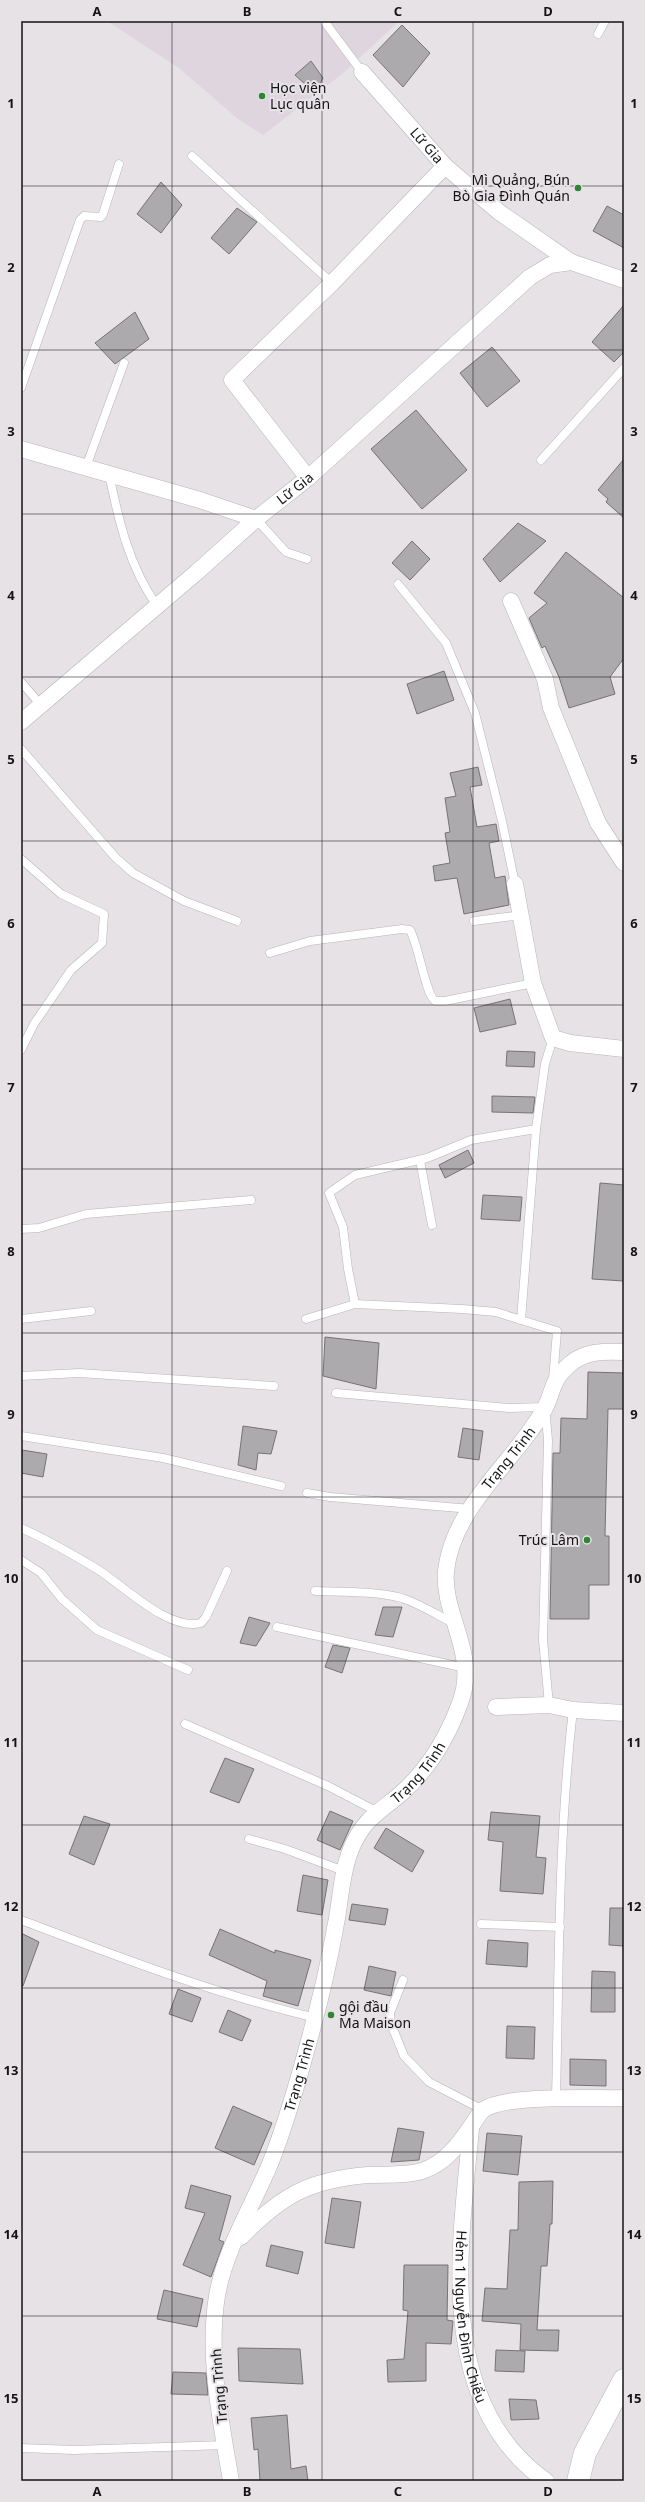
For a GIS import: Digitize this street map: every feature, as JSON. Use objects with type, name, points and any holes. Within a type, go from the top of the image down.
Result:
[{"type":"main road","points":[[578,2481],[585,2453],[624,2380]]},
{"type":"street","name":"Lữ Gia","points":[[362,72],[445,166],[499,212],[571,262],[624,280]]},
{"type":"street","points":[[308,478],[232,380],[332,283],[445,166]]},
{"type":"street","name":"Lữ Gia","points":[[21,722],[256,519],[308,478],[530,277],[550,265],[571,262]]},
{"type":"street","points":[[21,449],[200,500],[256,519]]},
{"type":"street","points":[[511,601],[545,679],[551,708],[598,822],[624,863]]},
{"type":"street","points":[[515,884],[522,915],[533,983],[553,1038],[570,1043],[624,1049]]},
{"type":"street","name":"Trạng Trình","points":[[231,2481],[216,2376],[215,2335],[217,2297],[224,2270],[233,2245],[272,2158],[316,2018],[332,1948],[344,1871],[351,1849],[361,1829],[376,1811],[403,1792],[418,1777],[442,1744],[463,1695],[466,1668],[457,1625],[448,1594],[446,1575],[451,1549],[470,1509],[545,1407],[553,1381],[571,1363],[591,1352],[624,1352]]},
{"type":"street","points":[[496,1707],[549,1705],[573,1710],[624,1713]]},
{"type":"street","points":[[483,2110],[502,2102],[624,2098]]},
{"type":"street","name":"Trạng Trình","points":[[233,2245],[276,2204],[296,2192],[326,2181],[368,2175],[400,2174],[432,2167],[452,2153],[483,2110]]},
{"type":"street","name":"Hẻm 1 Nguyễn Đình Chiểu","points":[[471,2127],[465,2188],[461,2305],[466,2353],[473,2382],[485,2409],[505,2443],[530,2470],[546,2481]]},
{"type":"lane","name":"Lữ Gia","points":[[324,21],[362,72]]},
{"type":"lane","points":[[598,34],[605,21]]},
{"type":"lane","points":[[192,156],[332,283]]},
{"type":"lane","points":[[21,388],[80,220],[84,216],[101,217],[119,164]]},
{"type":"lane","points":[[86,467],[124,363]]},
{"type":"lane","points":[[541,460],[624,368]]},
{"type":"lane","points":[[109,474],[116,509],[132,562],[141,582],[157,606]]},
{"type":"lane","points":[[256,519],[286,552],[307,559]]},
{"type":"lane","points":[[398,584],[446,643],[475,713],[502,821],[515,884]]},
{"type":"lane","points":[[21,682],[41,705]]},
{"type":"lane","points":[[21,749],[114,857],[133,873],[184,901],[237,921]]},
{"type":"lane","points":[[21,858],[61,894],[104,914],[102,943],[72,970],[34,1024],[21,1050]]},
{"type":"lane","points":[[474,921],[522,915]]},
{"type":"lane","points":[[270,953],[310,941],[402,929],[410,930],[415,940],[429,993],[435,1001],[445,1001],[533,983]]},
{"type":"lane","points":[[521,1320],[536,1129],[545,1064],[553,1038]]},
{"type":"lane","points":[[355,1304],[348,1269],[343,1227],[329,1193],[355,1175],[420,1160],[471,1140],[536,1129]]},
{"type":"lane","points":[[420,1160],[432,1225]]},
{"type":"lane","points":[[21,1228],[39,1228],[86,1214],[251,1200]]},
{"type":"lane","points":[[306,1319],[355,1304],[496,1312],[557,1331],[553,1381]]},
{"type":"lane","points":[[21,1319],[91,1311]]},
{"type":"lane","points":[[21,1376],[79,1373],[274,1386]]},
{"type":"lane","points":[[336,1393],[509,1408],[545,1407],[548,1440],[543,1640],[549,1705]]},
{"type":"lane","points":[[21,1436],[163,1458],[280,1486]]},
{"type":"lane","points":[[307,1492],[338,1498],[470,1509]]},
{"type":"lane","points":[[21,1528],[73,1554],[108,1576],[153,1610],[187,1624],[201,1623],[206,1617],[227,1571]]},
{"type":"lane","points":[[21,1560],[41,1573],[62,1600],[97,1630],[188,1670]]},
{"type":"lane","points":[[315,1591],[354,1592],[400,1598],[416,1604],[457,1625]]},
{"type":"lane","points":[[277,1626],[466,1668]]},
{"type":"lane","points":[[556,2100],[560,1928],[568,1750],[573,1710]]},
{"type":"lane","points":[[185,1724],[328,1786],[376,1811]]},
{"type":"lane","points":[[249,1839],[285,1849],[344,1871]]},
{"type":"lane","points":[[21,1920],[195,1985],[258,2004],[316,2018]]},
{"type":"lane","points":[[481,1924],[560,1928]]},
{"type":"lane","points":[[403,1980],[390,2013],[391,2024],[404,2056],[429,2082],[483,2110]]},
{"type":"lane","points":[[21,2448],[74,2450],[225,2445]]},
{"type":"shaded area","name":"Học viện Lục quân","points":[[107,21],[399,21],[342,74],[263,135],[238,119],[179,68]]},
{"type":"building","points":[[402,25],[430,53],[403,87],[373,55]]},
{"type":"building","points":[[311,61],[323,78],[315,93],[295,75]]},
{"type":"building","points":[[161,182],[182,205],[161,233],[137,214]]},
{"type":"building","points":[[607,206],[624,215],[624,248],[593,231]]},
{"type":"building","points":[[237,208],[257,222],[229,254],[211,238]]},
{"type":"building","points":[[624,305],[624,352],[614,362],[592,342]]},
{"type":"building","points":[[135,312],[149,339],[115,364],[95,343]]},
{"type":"building","points":[[492,347],[520,381],[487,407],[460,373]]},
{"type":"building","points":[[416,410],[467,470],[422,509],[371,449]]},
{"type":"building","points":[[624,459],[624,518],[606,502],[608,499],[598,490]]},
{"type":"building","points":[[518,523],[546,541],[500,582],[483,559]]},
{"type":"building","points":[[412,541],[430,559],[410,580],[392,563]]},
{"type":"building","points":[[566,552],[624,598],[624,658],[610,677],[615,694],[569,708],[559,677],[545,646],[542,648],[529,618],[547,603],[534,593]]},
{"type":"building","points":[[444,671],[454,700],[417,714],[407,684]]},
{"type":"building","points":[[478,767],[482,785],[470,787],[477,827],[496,824],[499,841],[489,843],[495,878],[505,876],[509,905],[464,914],[457,878],[435,881],[433,866],[450,863],[445,833],[450,832],[445,798],[456,796],[450,773]]},
{"type":"building","points":[[510,999],[516,1024],[480,1032],[474,1008]]},
{"type":"building","points":[[507,1051],[535,1052],[534,1067],[506,1066]]},
{"type":"building","points":[[492,1096],[535,1097],[533,1113],[492,1112]]},
{"type":"building","points":[[468,1150],[474,1163],[445,1178],[439,1165]]},
{"type":"building","points":[[600,1183],[624,1185],[624,1281],[592,1279]]},
{"type":"building","points":[[483,1195],[522,1197],[520,1221],[481,1219]]},
{"type":"building","points":[[325,1337],[379,1343],[376,1389],[323,1376]]},
{"type":"building","points":[[588,1372],[624,1373],[624,1409],[608,1409],[605,1536],[609,1536],[609,1585],[589,1585],[589,1619],[550,1619],[553,1453],[560,1453],[561,1418],[587,1419]]},
{"type":"building","points":[[243,1426],[277,1431],[271,1454],[258,1453],[256,1470],[238,1465]]},
{"type":"building","points":[[463,1428],[483,1431],[479,1460],[458,1457]]},
{"type":"building","points":[[22,1450],[47,1454],[43,1477],[21,1473]]},
{"type":"building","points":[[383,1607],[402,1607],[393,1637],[375,1635]]},
{"type":"building","points":[[249,1617],[270,1623],[256,1646],[240,1643]]},
{"type":"building","points":[[333,1645],[350,1648],[342,1673],[325,1667]]},
{"type":"building","points":[[225,1758],[254,1769],[239,1803],[210,1792]]},
{"type":"building","points":[[330,1811],[353,1821],[340,1850],[317,1840]]},
{"type":"building","points":[[491,1812],[540,1816],[536,1857],[546,1858],[543,1894],[500,1891],[503,1842],[488,1840]]},
{"type":"building","points":[[84,1816],[110,1824],[94,1865],[69,1854]]},
{"type":"building","points":[[386,1828],[424,1851],[412,1872],[374,1848]]},
{"type":"building","points":[[303,1875],[328,1880],[322,1915],[297,1911]]},
{"type":"building","points":[[352,1904],[388,1909],[385,1925],[349,1920]]},
{"type":"building","points":[[610,1908],[624,1908],[624,1946],[609,1945]]},
{"type":"building","points":[[220,1929],[275,1953],[275,1950],[311,1960],[298,2006],[263,1996],[267,1981],[209,1955]]},
{"type":"building","points":[[21,1933],[39,1942],[23,1986],[21,1986]]},
{"type":"building","points":[[488,1940],[528,1943],[527,1967],[486,1964]]},
{"type":"building","points":[[369,1966],[396,1972],[391,1996],[364,1990]]},
{"type":"building","points":[[592,1971],[615,1972],[615,2012],[591,2012]]},
{"type":"building","points":[[178,1989],[201,1998],[192,2022],[169,2014]]},
{"type":"building","points":[[228,2010],[251,2020],[242,2041],[219,2032]]},
{"type":"building","points":[[507,2026],[535,2027],[534,2059],[506,2058]]},
{"type":"building","points":[[570,2059],[606,2060],[606,2086],[570,2085]]},
{"type":"building","points":[[233,2106],[272,2123],[254,2165],[215,2148]]},
{"type":"building","points":[[398,2128],[424,2132],[419,2160],[391,2162]]},
{"type":"building","points":[[487,2133],[522,2136],[518,2175],[483,2171]]},
{"type":"building","points":[[553,2181],[552,2224],[550,2224],[547,2266],[541,2266],[537,2330],[559,2330],[558,2351],[520,2350],[521,2324],[482,2321],[485,2288],[507,2289],[510,2230],[518,2230],[519,2182]]},
{"type":"building","points":[[191,2185],[231,2196],[219,2240],[224,2242],[211,2277],[183,2265],[205,2213],[185,2208]]},
{"type":"building","points":[[332,2198],[361,2202],[354,2248],[325,2243]]},
{"type":"building","points":[[271,2245],[303,2252],[298,2274],[266,2266]]},
{"type":"building","points":[[404,2265],[448,2265],[447,2320],[453,2321],[451,2344],[426,2343],[426,2381],[388,2382],[387,2360],[404,2359],[408,2311],[403,2310]]},
{"type":"building","points":[[164,2290],[203,2299],[197,2327],[157,2319]]},
{"type":"building","points":[[238,2348],[300,2349],[303,2384],[239,2381]]},
{"type":"building","points":[[496,2350],[525,2351],[524,2372],[495,2371]]},
{"type":"building","points":[[173,2372],[206,2373],[208,2395],[171,2394]]},
{"type":"building","points":[[509,2399],[536,2400],[539,2419],[511,2420]]},
{"type":"building","points":[[287,2415],[291,2469],[306,2466],[308,2481],[260,2481],[258,2449],[254,2450],[251,2418]]},
{"type":"place","name":"Học viện Lục quân","points":[[262,96]]},
{"type":"place","name":"Mì Quảng, Bún Bò Gia Đình Quán","points":[[578,188]]},
{"type":"place","name":"Trúc Lâm","points":[[587,1540]]},
{"type":"place","name":"gội đầu Ma Maison","points":[[331,2015]]}]
